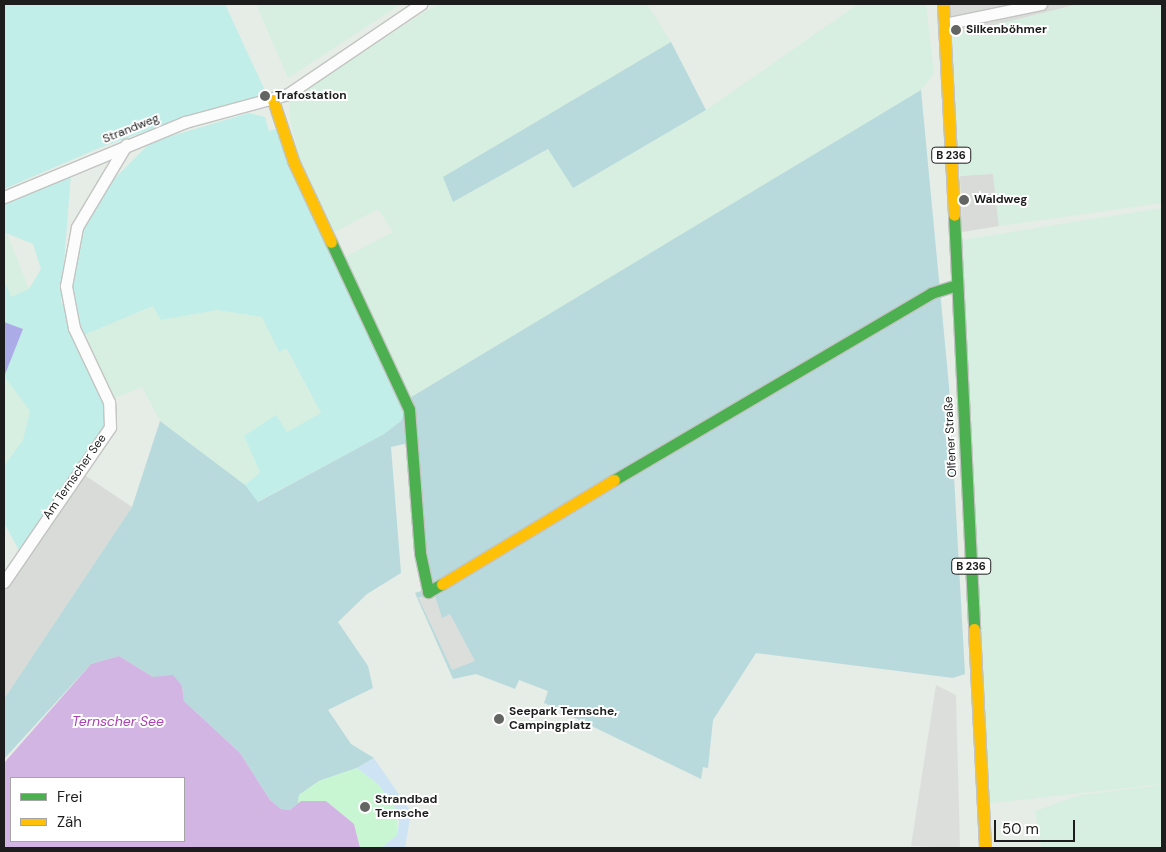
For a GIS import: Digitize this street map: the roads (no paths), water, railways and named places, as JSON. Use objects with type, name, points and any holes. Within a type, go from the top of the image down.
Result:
[{"type":"street","name":"Strandweg","points":[[4,197],[126,145],[186,122],[273,100],[288,94],[421,4]]},
{"type":"street","name":"Olfener Straße","points":[[943,4],[985,848]]},
{"type":"street","points":[[944,24],[1041,4]]},
{"type":"street","points":[[273,100],[294,162],[409,409],[420,553],[428,592],[931,293],[957,285]]},
{"type":"street","name":"Am Ternscher See","points":[[4,582],[110,427],[109,402],[74,328],[66,286],[77,227],[126,145]]},
{"type":"water","name":"Ternscher See","points":[[119,656],[153,677],[173,675],[182,686],[184,701],[240,753],[270,800],[281,809],[290,810],[301,801],[326,801],[354,824],[360,848],[4,848],[4,763],[91,664]]},
{"type":"place","name":"Silkenböhmer","points":[[956,30]]},
{"type":"place","name":"Trafostation","points":[[265,96]]},
{"type":"place","name":"Waldweg","points":[[964,200]]},
{"type":"place","name":"Seepark Ternsche, Campingplatz","points":[[499,719]]},
{"type":"place","name":"Strandbad Ternsche","points":[[365,807]]}]
